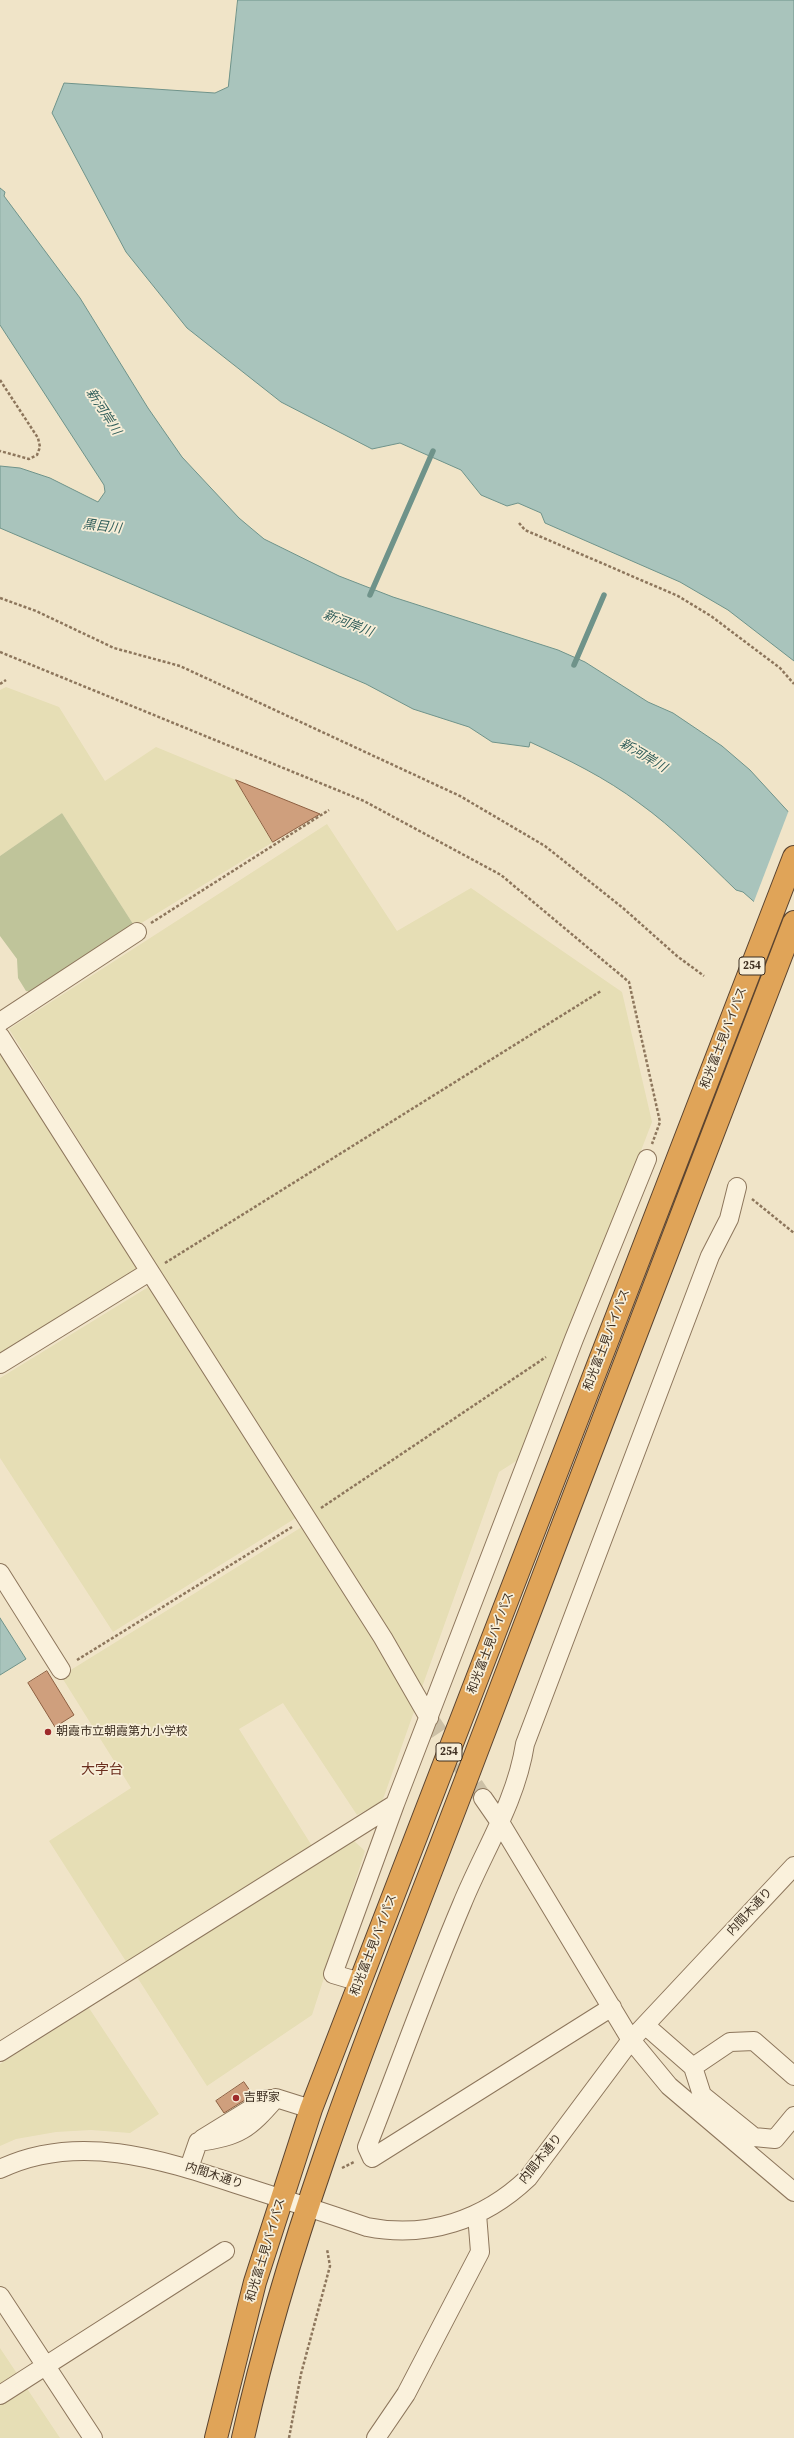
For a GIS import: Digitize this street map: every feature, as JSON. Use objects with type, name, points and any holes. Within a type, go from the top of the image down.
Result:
[{"type":"highway","name":"和光富士見バイパス","points":[[216,2438],[246,2316],[311,2109],[794,857]]},
{"type":"highway","name":"和光富士見バイパス","points":[[243,2438],[264,2354],[309,2207],[354,2072],[794,922]]},
{"type":"street","points":[[0,1022],[137,932]]},
{"type":"street","points":[[0,1036],[383,1638],[429,1718]]},
{"type":"street","points":[[360,1982],[333,1974],[395,1804],[574,1339],[647,1159]]},
{"type":"street","points":[[612,2007],[372,2158],[367,2147],[461,1905],[482,1856],[501,1824],[521,1768],[525,1744],[710,1256],[729,1219],[738,1187]]},
{"type":"street","points":[[0,1364],[149,1272]]},
{"type":"street","points":[[0,1573],[61,1670]]},
{"type":"street","points":[[483,1798],[501,1824],[631,2040],[669,2086],[794,2192]]},
{"type":"street","points":[[0,2052],[395,1804]]},
{"type":"street","name":"内間木通り","points":[[0,2169],[30,2157],[93,2151],[150,2157],[189,2168],[367,2226],[388,2231],[436,2229],[477,2214],[512,2193],[528,2178],[631,2040],[794,1866]]},
{"type":"street","points":[[644,2025],[693,2067],[702,2095],[754,2137],[775,2138],[794,2116]]},
{"type":"street","points":[[693,2067],[730,2042],[754,2041],[794,2076]]},
{"type":"street","points":[[189,2168],[198,2142],[227,2138],[256,2121],[276,2098],[311,2109]]},
{"type":"street","points":[[376,2438],[406,2394],[480,2252],[477,2214]]},
{"type":"street","points":[[0,2396],[225,2251]]},
{"type":"street","points":[[0,2296],[45,2367],[93,2438]]},
{"type":"path","points":[[0,380],[38,438],[40,447],[37,455],[29,459],[0,451]]},
{"type":"path","points":[[519,523],[525,530],[678,596],[711,616],[780,668],[794,684]]},
{"type":"path","points":[[0,598],[36,611],[114,648],[180,666],[460,796],[545,846],[623,908],[677,956],[704,976]]},
{"type":"path","points":[[0,652],[364,801],[501,875],[629,982],[660,1122],[647,1159]]},
{"type":"path","points":[[0,684],[6,680]]},
{"type":"path","points":[[137,932],[329,810]]},
{"type":"path","points":[[149,1272],[602,991]]},
{"type":"path","points":[[738,1187],[794,1233]]},
{"type":"path","points":[[289,2438],[301,2374],[330,2266],[326,2249]]},
{"type":"shaded area","points":[[6,687],[59,707],[105,781],[156,747],[236,780],[273,842],[135,927],[62,813],[0,856],[0,690]]},
{"type":"shaded area","points":[[327,824],[397,931],[471,888],[622,992],[652,1122],[524,1456],[499,1472],[421,1690],[9,1029]]},
{"type":"shaded area","points":[[0,1052],[138,1270],[0,1354]]},
{"type":"shaded area","points":[[150,1286],[299,1516],[113,1632],[0,1458],[0,1378]]},
{"type":"shaded area","points":[[305,1525],[416,1706],[382,1802],[357,1815],[283,1703],[239,1729],[312,1846],[127,1963],[49,1841],[131,1788],[61,1676]]},
{"type":"shaded area","points":[[353,1840],[365,1851],[312,2015],[207,2086],[137,1977]]},
{"type":"shaded area","points":[[89,2008],[159,2114],[130,2133],[91,2130],[56,2132],[16,2139],[0,2146],[0,2064]]},
{"type":"shaded area","points":[[0,2348],[60,2438],[0,2438]]},
{"type":"green space","points":[[62,813],[135,927],[32,992],[26,991],[18,978],[17,959],[0,936],[0,856]]},
{"type":"water","points":[[238,0],[794,0],[794,661],[728,610],[680,582],[545,523],[541,513],[518,503],[507,506],[481,495],[461,470],[400,443],[372,449],[281,402],[187,328],[126,252],[52,113],[64,83],[215,93],[228,87]]},
{"type":"water","points":[[0,188],[5,192],[4,196],[80,298],[148,408],[182,457],[239,518],[264,539],[339,576],[393,597],[558,650],[585,662],[648,702],[673,713],[722,746],[750,770],[794,818],[759,906],[743,892],[736,890],[665,823],[613,785],[572,762],[530,742],[529,747],[492,742],[469,727],[413,709],[366,684],[0,528],[0,466],[20,468],[50,478],[98,502],[105,492],[104,485],[0,325]]},
{"type":"water","points":[[0,1618],[26,1659],[0,1675]]},
{"type":"pier","points":[[789,810],[794,815],[794,947],[753,904]]},
{"type":"building","points":[[236,780],[320,814],[273,842]]},
{"type":"building","points":[[47,1671],[74,1715],[55,1727],[28,1683]]},
{"type":"building","points":[[244,2082],[253,2095],[224,2113],[216,2101]]},
{"type":"waterway","points":[[370,595],[433,451]]},
{"type":"waterway","points":[[574,665],[604,595]]},
{"type":"tunnel","points":[[429,1718],[483,1798]]},
{"type":"place","name":"朝霞市立朝霞第九小学校","points":[[48,1732]]},
{"type":"place","name":"吉野家","points":[[236,2098]]},
{"type":"district","name":"大字台","points":[[102,1770]]},
{"type":"water label","name":"新河岸川","points":[[103,412]]},
{"type":"water label","name":"黒目川","points":[[102,527]]},
{"type":"water label","name":"新河岸川","points":[[348,624]]},
{"type":"water label","name":"新河岸川","points":[[643,756]]}]
